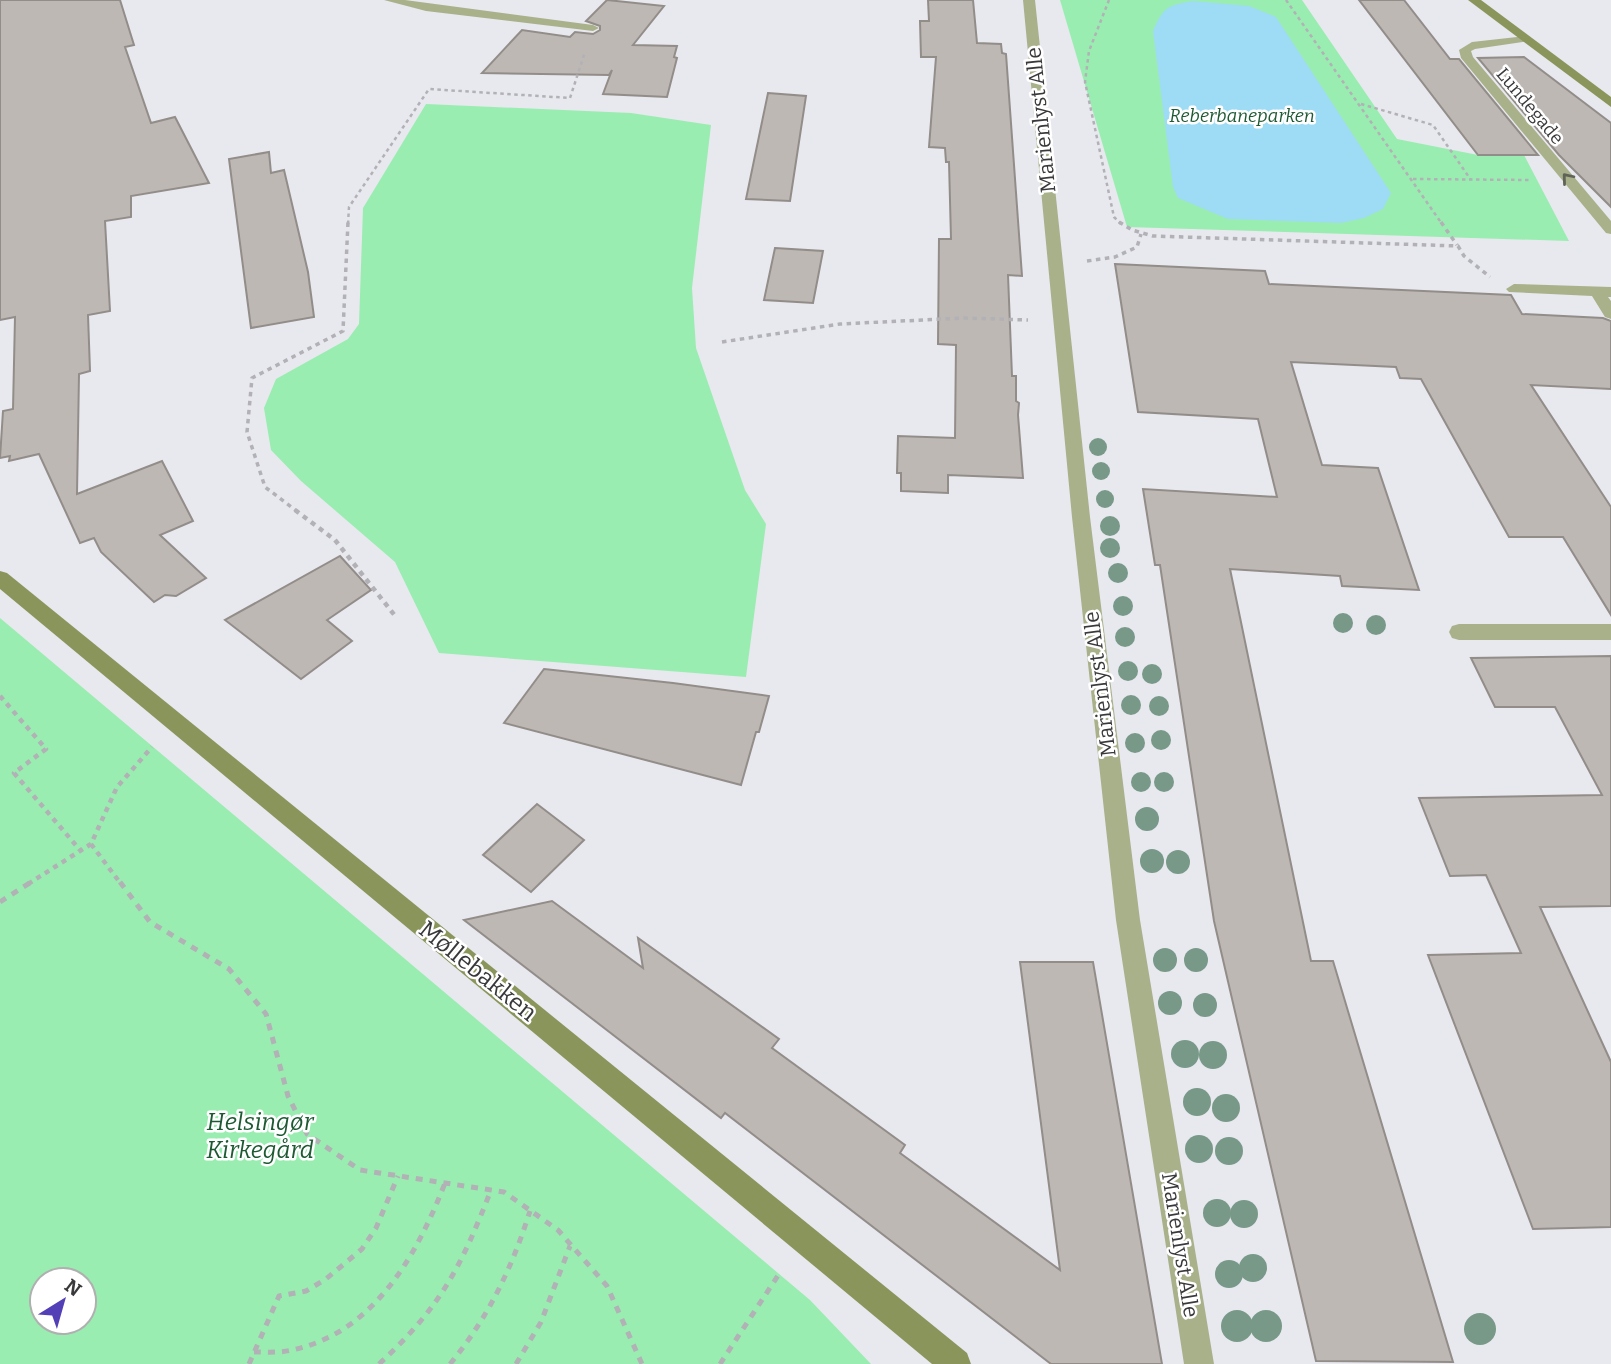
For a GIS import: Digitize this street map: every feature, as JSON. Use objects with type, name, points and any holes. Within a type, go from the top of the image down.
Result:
[{"type":"street","points":[[390,0],[426,8],[593,28]]},
{"type":"street","name":"Marienlyst Alle","points":[[1029,0],[1061,320],[1128,920],[1199,1364]]},
{"type":"street","points":[[1474,0],[1611,103]]},
{"type":"street","name":"Lundegade","points":[[1525,39],[1472,46],[1465,50],[1467,58],[1611,230]]},
{"type":"street","points":[[1514,289],[1604,291],[1611,314]]},
{"type":"street","name":"Møllebakken","points":[[0,578],[957,1364]]},
{"type":"street","points":[[1459,632],[1611,632]]},
{"type":"path","points":[[1109,0],[1089,51],[1085,82],[1114,217],[1123,227],[1141,234],[1458,246]]},
{"type":"path","points":[[1286,0],[1464,256]]},
{"type":"path","points":[[396,617],[335,540],[265,487],[247,432],[252,379],[343,331],[349,206],[429,89],[570,98],[593,28]]},
{"type":"path","points":[[1359,103],[1433,125],[1471,180]]},
{"type":"path","points":[[1412,179],[1531,180]]},
{"type":"path","points":[[1097,261],[1115,257],[1137,247],[1141,234]]},
{"type":"path","points":[[722,342],[840,324],[964,318],[1061,320]]},
{"type":"path","points":[[0,696],[46,749],[14,773],[80,850]]},
{"type":"path","points":[[0,902],[91,844],[117,787],[145,753],[179,727]]},
{"type":"path","points":[[91,844],[150,922],[229,969],[266,1014],[288,1096],[307,1134],[360,1170],[504,1192],[558,1230],[607,1286],[642,1364]]},
{"type":"path","points":[[249,1364],[279,1296],[306,1291],[326,1279],[362,1249],[376,1228],[398,1176]]},
{"type":"path","points":[[254,1352],[276,1354],[297,1351],[320,1343],[350,1326],[366,1312],[393,1283],[423,1239],[445,1183]]},
{"type":"path","points":[[379,1364],[425,1318],[454,1277],[469,1249],[491,1190]]},
{"type":"path","points":[[450,1364],[488,1312],[502,1286],[530,1211]]},
{"type":"path","points":[[720,1364],[804,1236]]},
{"type":"path","points":[[516,1364],[529,1346],[558,1284],[570,1245]]},
{"type":"green space","name":"Reberbaneparken","points":[[1060,0],[1302,0],[1397,139],[1478,155],[1524,155],[1569,241],[1127,227]]},
{"type":"green space","points":[[426,104],[631,113],[711,125],[692,288],[696,348],[745,490],[766,524],[746,677],[439,653],[395,562],[301,481],[271,450],[264,408],[276,379],[348,339],[359,324],[363,208]]},
{"type":"green space","name":"Helsingør Kirkegård","points":[[0,618],[810,1300],[871,1364],[0,1364]]},
{"type":"water","points":[[1193,1],[1249,6],[1276,17],[1391,193],[1383,209],[1364,218],[1341,223],[1228,219],[1178,198],[1173,187],[1153,31],[1167,8]]},
{"type":"building","points":[[0,0],[120,0],[134,45],[125,47],[151,123],[175,117],[209,183],[131,196],[131,217],[105,221],[110,311],[88,315],[90,371],[79,374],[77,494],[162,461],[193,521],[160,535],[206,578],[176,596],[165,595],[154,602],[101,552],[94,538],[80,543],[39,454],[9,461],[10,456],[0,458],[3,411],[13,409],[15,317],[0,320]]},
{"type":"building","points":[[607,0],[664,6],[633,45],[677,46],[674,57],[677,58],[667,97],[603,94],[612,70],[609,75],[482,73],[522,30],[570,37],[575,32],[593,34],[600,30],[600,26],[586,21]]},
{"type":"building","points":[[928,0],[973,0],[977,43],[1001,44],[1002,53],[1006,54],[1022,276],[1008,275],[1012,376],[1016,376],[1016,401],[1019,403],[1023,478],[948,475],[948,493],[901,491],[901,473],[897,473],[898,436],[955,438],[956,345],[938,344],[939,239],[951,239],[949,162],[946,162],[945,148],[929,147],[936,57],[921,57],[920,21],[929,21]]},
{"type":"building","points":[[1359,0],[1404,0],[1450,59],[1459,59],[1538,155],[1478,155]]},
{"type":"building","points":[[1524,57],[1611,123],[1611,207],[1559,155],[1478,58]]},
{"type":"building","points":[[768,93],[806,96],[790,201],[746,199]]},
{"type":"building","points":[[269,152],[271,173],[284,170],[308,272],[314,317],[251,328],[229,159]]},
{"type":"building","points":[[775,248],[823,251],[813,303],[764,300]]},
{"type":"building","points":[[1115,264],[1265,271],[1269,284],[1511,295],[1522,314],[1603,318],[1611,321],[1611,389],[1531,385],[1611,507],[1611,615],[1563,537],[1509,537],[1421,379],[1400,378],[1396,367],[1291,362],[1322,465],[1378,468],[1419,590],[1342,586],[1340,576],[1230,569],[1311,961],[1333,961],[1453,1362],[1316,1361],[1214,921],[1160,565],[1155,565],[1143,489],[1277,497],[1258,419],[1138,412]]},
{"type":"building","points":[[340,556],[371,590],[327,620],[352,641],[301,679],[225,620]]},
{"type":"building","points":[[1611,656],[1611,906],[1540,907],[1611,1062],[1611,1227],[1533,1229],[1428,955],[1521,953],[1486,875],[1450,876],[1419,798],[1602,795],[1555,707],[1495,707],[1471,658]]},
{"type":"building","points":[[544,669],[769,696],[741,785],[504,723]]},
{"type":"building","points":[[537,804],[584,840],[531,892],[483,855]]},
{"type":"building","points":[[552,901],[643,968],[638,938],[779,1039],[772,1048],[905,1145],[900,1153],[1060,1270],[1020,962],[1093,962],[1162,1364],[1051,1364],[725,1113],[721,1118],[464,920]]}]
